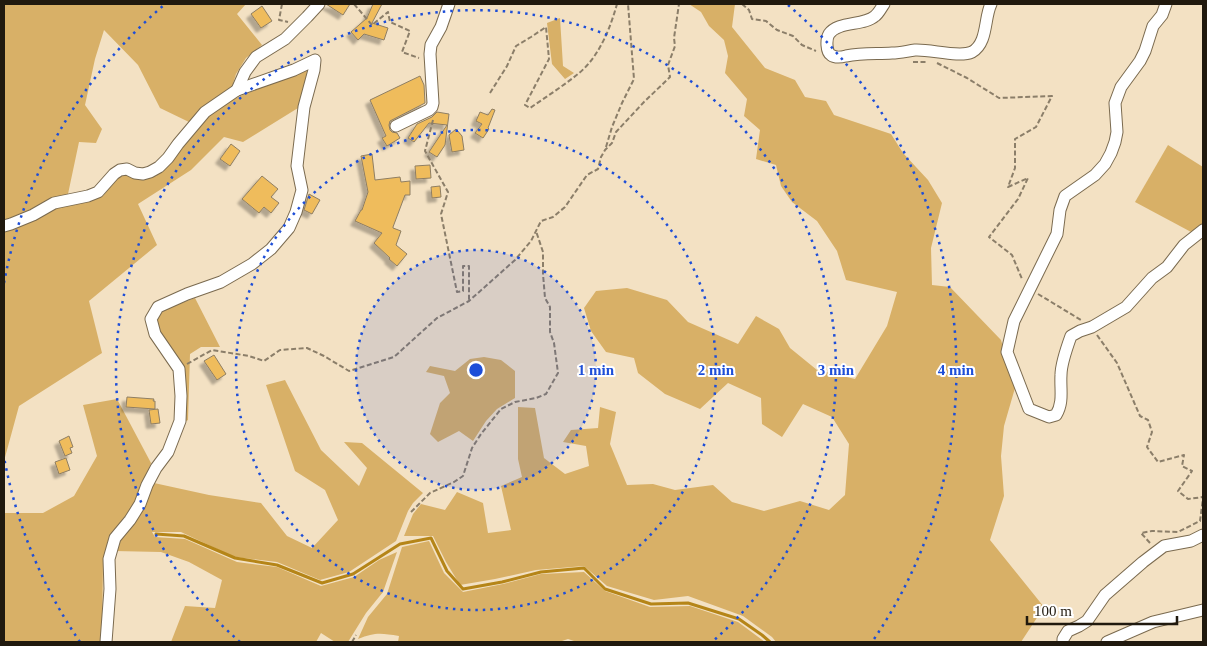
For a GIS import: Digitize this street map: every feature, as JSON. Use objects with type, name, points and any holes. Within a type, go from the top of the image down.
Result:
[{"type":"street","points":[[237,90],[245,72],[256,57],[285,39],[319,4]]},
{"type":"street","points":[[396,126],[432,107],[431,46],[441,28],[449,4]]},
{"type":"street","points":[[884,4],[875,16],[867,21],[836,28],[829,34],[827,42],[830,55],[842,57],[915,50],[963,54],[972,52],[980,45],[991,4]]},
{"type":"street","points":[[1166,4],[1162,15],[1153,26],[1140,61],[1121,87],[1115,103],[1117,132],[1111,153],[1105,164],[1095,175],[1065,196],[1060,210],[1057,234],[1014,321],[1006,352],[1029,409],[1048,417],[1056,415],[1060,409],[1062,395],[1060,374],[1072,336],[1092,327],[1126,307],[1152,278],[1167,268],[1184,245],[1203,230]]},
{"type":"street","points":[[4,226],[33,215],[54,203],[98,192],[120,170],[127,169],[142,174],[150,172],[159,167],[168,158],[205,112],[237,90],[294,70],[315,60],[304,107],[297,166],[302,190],[289,228],[271,249],[252,264],[221,282],[158,307],[151,318],[155,334],[179,369],[180,421],[168,452],[156,468],[140,504],[115,538],[109,559],[110,589],[106,642]]},
{"type":"street","points":[[1063,642],[1068,631],[1087,621],[1105,595],[1164,546],[1191,541],[1203,535]]},
{"type":"street","points":[[1107,642],[1153,622],[1203,610]]},
{"type":"path","points":[[282,4],[279,20],[300,25]]},
{"type":"path","points":[[354,4],[372,25],[388,12],[390,22],[410,30],[402,52],[431,62]]},
{"type":"path","points":[[490,93],[507,66],[516,46],[546,27],[549,59],[525,105],[530,108],[559,88],[579,73],[594,55],[607,35],[617,4]]},
{"type":"path","points":[[606,150],[612,128],[634,79],[628,4]]},
{"type":"path","points":[[179,369],[212,350],[249,356],[264,361],[280,350],[307,348],[349,370],[394,358],[436,318],[469,301],[515,260],[532,241],[541,221],[552,217],[565,206],[587,175],[598,169],[601,158],[612,143],[616,132],[670,77],[668,65],[675,46],[674,38],[679,4]]},
{"type":"path","points":[[742,4],[749,10],[752,19],[766,21],[777,30],[794,36],[802,45],[817,51],[828,49]]},
{"type":"path","points":[[908,62],[926,62]]},
{"type":"path","points":[[934,62],[967,78],[999,98],[1052,96],[1036,127],[1015,139],[1015,168],[1008,187],[1028,178],[1018,199],[989,237],[1012,255],[1021,279],[1030,288],[1092,327],[1117,363],[1140,416],[1148,420],[1152,432],[1147,447],[1158,462],[1184,455],[1182,466],[1192,471],[1178,491],[1188,499],[1203,497],[1200,521],[1178,532],[1152,531],[1141,533],[1157,552]]},
{"type":"path","points":[[432,107],[436,109],[425,151],[448,192],[441,214],[457,292],[464,291],[463,266],[468,266],[469,301]]},
{"type":"path","points":[[411,512],[430,493],[463,476],[472,448],[501,409],[515,402],[546,394],[558,374],[554,343],[550,332],[550,307],[545,298],[543,252],[536,231]]},
{"type":"path","points":[[352,642],[356,636]]},
{"type":"shaded area","points":[[4,4],[246,4],[237,14],[262,45],[246,58],[236,74],[231,90],[214,99],[189,122],[160,108],[138,65],[104,30],[95,59],[85,105],[102,129],[96,143],[79,142],[68,194],[50,200],[9,220],[4,220]]},
{"type":"shaded area","points":[[689,4],[735,4],[732,27],[765,68],[795,80],[805,97],[826,101],[834,115],[891,134],[903,153],[928,180],[942,203],[931,248],[932,285],[950,287],[1001,340],[1015,388],[1004,426],[1001,456],[1004,496],[990,540],[1044,607],[1021,642],[776,642],[743,616],[688,596],[654,600],[607,586],[584,566],[536,570],[460,585],[433,536],[404,536],[413,514],[421,504],[445,510],[457,492],[483,503],[488,533],[511,530],[501,486],[522,477],[518,459],[518,407],[535,408],[544,458],[565,474],[589,466],[586,446],[563,442],[571,430],[598,428],[600,407],[616,412],[610,444],[627,485],[653,484],[675,490],[713,485],[732,502],[764,511],[800,501],[829,510],[845,495],[849,444],[832,417],[803,404],[782,437],[762,424],[761,398],[728,383],[700,409],[665,394],[638,373],[634,358],[606,352],[591,331],[584,308],[596,291],[627,288],[667,300],[688,322],[738,344],[756,316],[779,329],[790,348],[817,370],[855,379],[887,326],[897,292],[846,280],[837,251],[817,221],[792,202],[781,186],[776,165],[756,159],[760,130],[744,116],[747,99],[725,73],[728,56],[724,40],[709,26],[701,12]]},
{"type":"shaded area","points":[[560,18],[563,66],[574,73],[565,79],[552,64],[547,23]]},
{"type":"shaded area","points":[[308,70],[298,108],[243,142],[224,137],[191,170],[138,204],[157,245],[89,301],[102,353],[19,406],[4,461],[4,229],[63,204],[103,196],[117,178],[125,172],[148,176],[215,108],[245,94]]},
{"type":"shaded area","points":[[1168,145],[1203,167],[1203,226],[1193,233],[1135,202]]},
{"type":"shaded area","points":[[195,298],[220,347],[201,347],[190,354],[188,420],[183,423],[183,394],[155,319],[162,310]]},
{"type":"shaded area","points":[[484,357],[501,360],[515,371],[515,398],[497,409],[486,421],[473,441],[459,431],[438,442],[430,434],[440,403],[450,393],[444,376],[426,372],[430,366],[455,371],[470,359]]},
{"type":"shaded area","points":[[285,380],[321,450],[359,486],[367,468],[344,442],[362,443],[423,493],[408,511],[396,541],[349,572],[320,580],[277,562],[234,557],[181,532],[152,532],[155,537],[185,539],[237,562],[277,567],[321,586],[354,577],[379,560],[397,552],[383,592],[366,613],[348,642],[335,642],[321,633],[316,642],[171,642],[185,606],[215,608],[222,580],[189,562],[161,552],[114,551],[154,483],[209,495],[261,503],[287,536],[312,548],[338,520],[325,490],[295,471],[266,385]]},
{"type":"shaded area","points":[[117,399],[151,463],[143,485],[126,519],[109,537],[103,560],[102,642],[4,642],[4,513],[43,513],[74,496],[97,456],[83,405]]},
{"type":"shaded area","points":[[429,541],[444,573],[463,592],[541,574],[584,572],[605,591],[650,607],[690,606],[738,622],[765,642],[577,642],[568,639],[559,642],[398,642],[399,636],[387,634],[369,635],[358,639],[368,617],[387,594],[402,547]]},
{"type":"building","points":[[326,4],[350,4],[343,15]]},
{"type":"building","points":[[373,4],[382,4],[372,23],[388,28],[384,40],[364,34],[358,40],[351,32],[367,18]]},
{"type":"building","points":[[262,6],[272,21],[261,28],[251,14]]},
{"type":"building","points":[[420,76],[424,85],[425,103],[390,121],[390,130],[397,133],[400,138],[387,146],[382,138],[386,136],[370,100]]},
{"type":"building","points":[[492,109],[495,110],[489,129],[483,138],[475,133],[482,124],[476,121],[480,112],[488,115]]},
{"type":"building","points":[[437,112],[449,114],[445,145],[437,157],[429,152],[447,125],[429,123],[414,142],[408,138],[417,124],[432,117]]},
{"type":"building","points":[[456,129],[462,136],[464,150],[452,152],[449,135]]},
{"type":"building","points":[[231,144],[240,151],[230,166],[220,159]]},
{"type":"building","points":[[372,154],[375,180],[400,177],[401,182],[410,181],[410,195],[405,195],[393,227],[401,231],[396,245],[407,254],[397,266],[374,243],[382,233],[355,221],[362,210],[368,192],[361,156]]},
{"type":"building","points":[[430,165],[431,178],[416,179],[415,166]]},
{"type":"building","points":[[262,176],[278,189],[271,197],[279,203],[271,213],[264,207],[259,213],[242,199]]},
{"type":"building","points":[[440,186],[441,197],[432,198],[431,187]]},
{"type":"building","points":[[309,194],[320,200],[312,214],[304,210]]},
{"type":"building","points":[[214,355],[226,374],[217,380],[204,361]]},
{"type":"building","points":[[127,397],[154,399],[155,409],[126,407]]},
{"type":"building","points":[[158,409],[160,423],[151,424],[149,410]]},
{"type":"building","points":[[69,436],[73,447],[70,448],[72,453],[65,456],[59,441]]},
{"type":"building","points":[[66,458],[70,470],[59,474],[55,462]]},
{"type":"waterway","points":[[156,534],[184,536],[235,558],[277,565],[322,583],[353,574],[400,544],[431,538],[447,571],[463,589],[541,572],[584,568],[605,589],[651,604],[688,603],[739,619],[770,642]]}]
